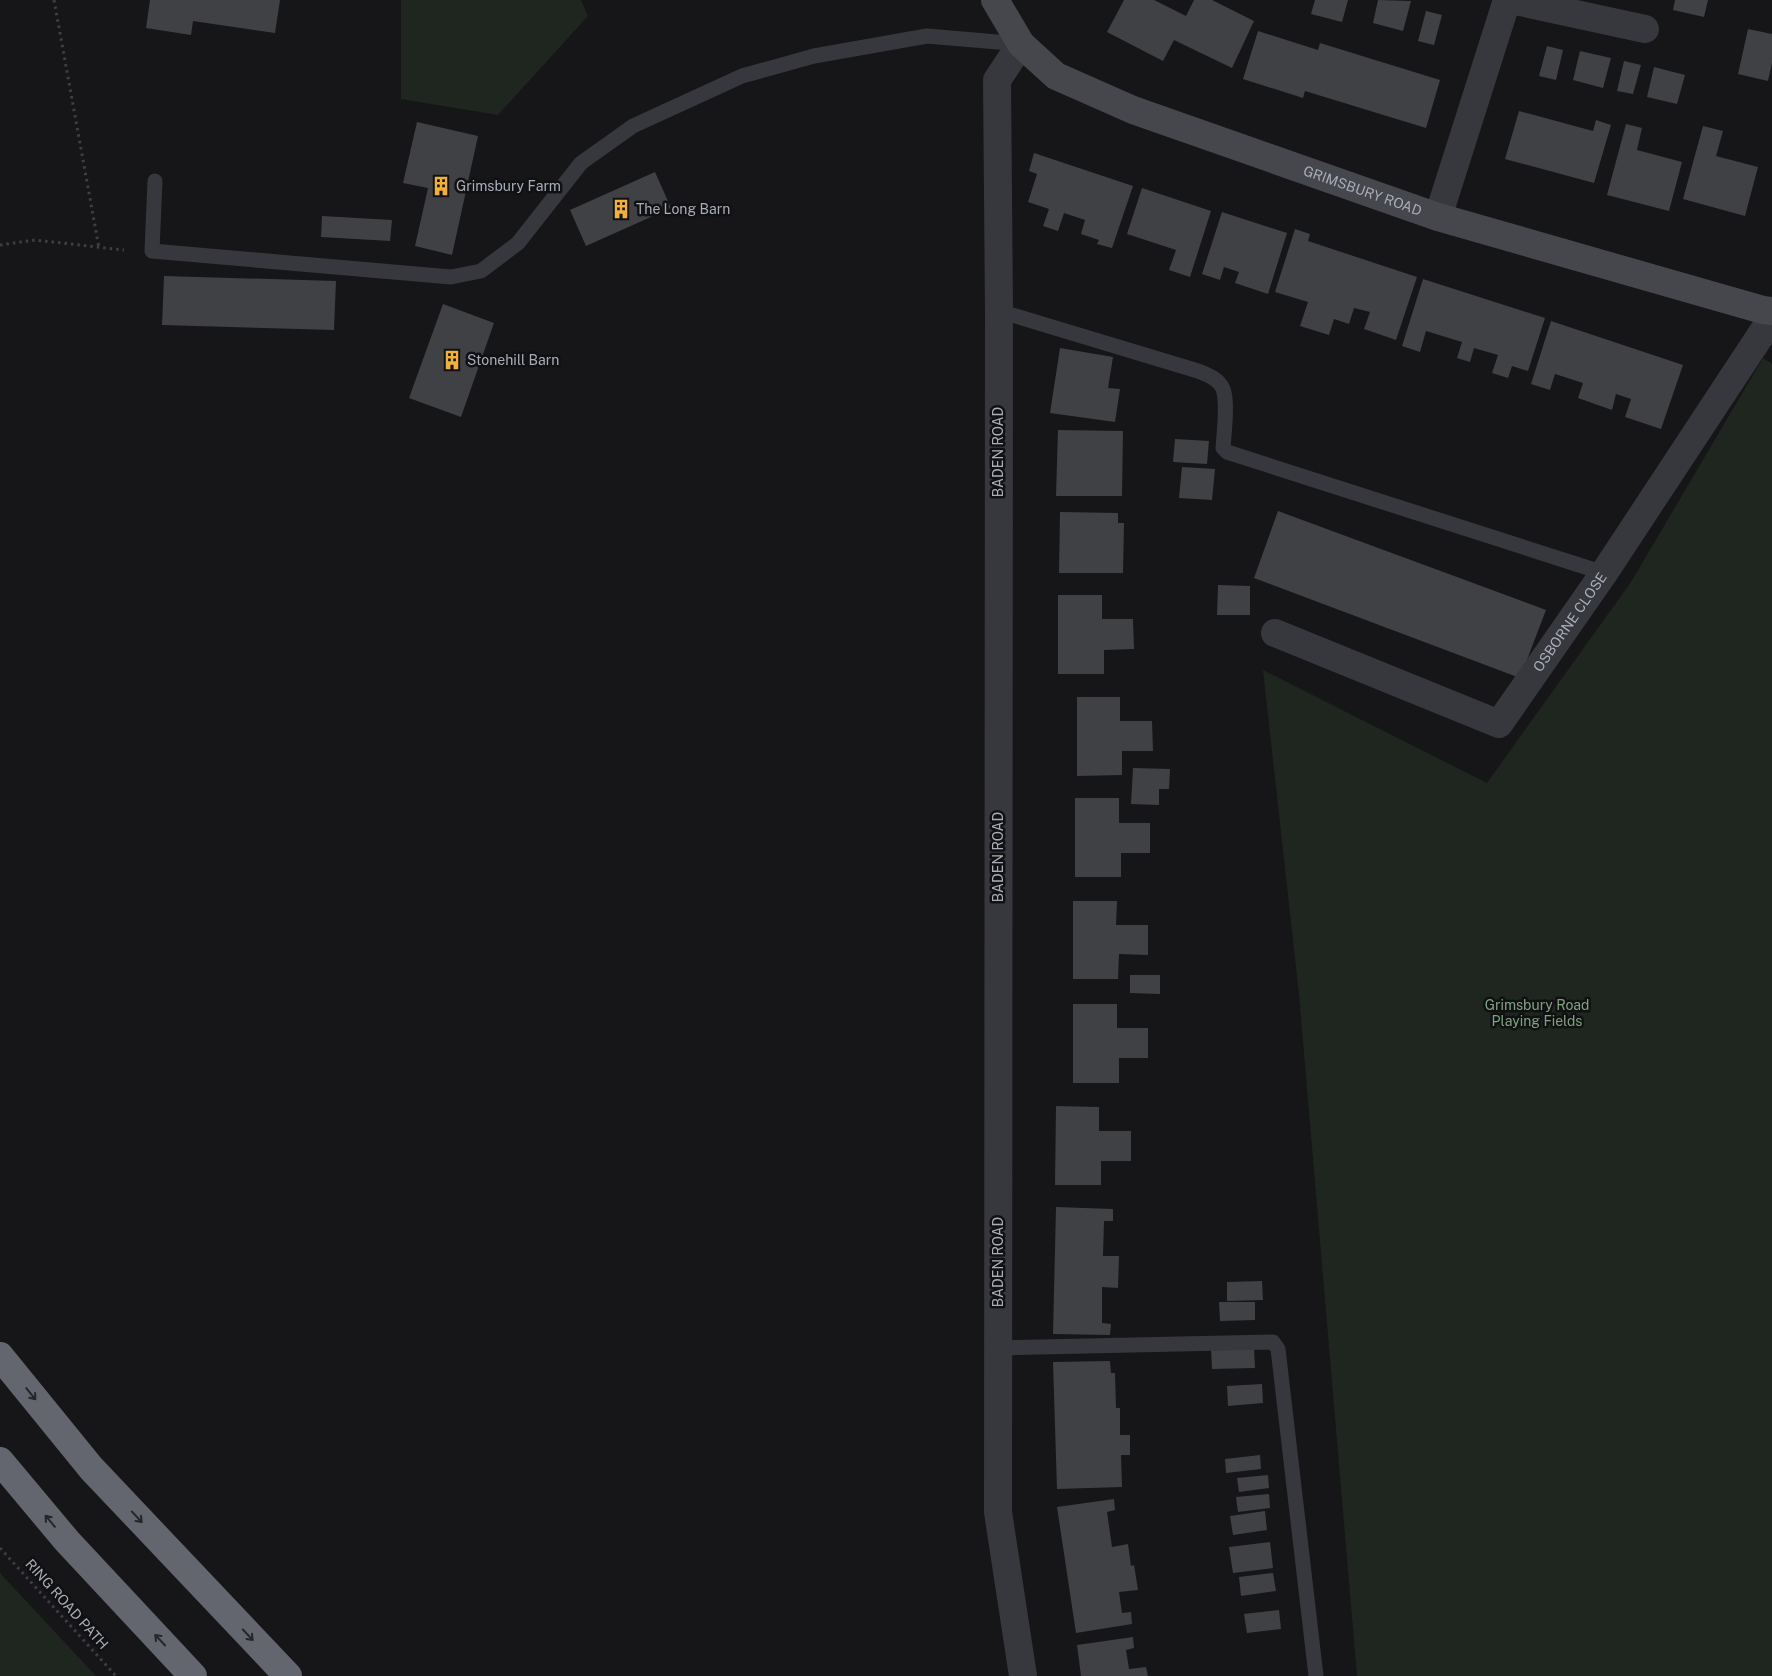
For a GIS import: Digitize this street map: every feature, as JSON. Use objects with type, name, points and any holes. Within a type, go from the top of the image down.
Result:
[{"type":"highway","points":[[0,1356],[91,1468],[288,1676]]},
{"type":"highway","points":[[0,1461],[67,1541],[193,1676]]},
{"type":"street","name":"GRIMSBURY ROAD","points":[[995,0],[1021,44],[1056,76],[1133,110],[1438,216],[1700,293],[1772,311]]},
{"type":"street","points":[[1438,216],[1506,0]]},
{"type":"street","points":[[1511,0],[1645,28]]},
{"type":"street","name":"BADEN ROAD","points":[[1021,44],[997,80],[998,1512],[1023,1676]]},
{"type":"street","name":"OSBORNE CLOSE","points":[[1275,633],[1499,724],[1604,573],[1772,318]]},
{"type":"lane","points":[[155,182],[152,252],[451,277],[481,271],[518,243],[581,164],[633,126],[742,76],[814,56],[928,36],[1021,44]]},
{"type":"lane","points":[[998,311],[1213,377],[1223,389],[1225,406],[1223,448],[1227,452],[1604,573]]},
{"type":"lane","points":[[998,1348],[1273,1342],[1278,1349],[1316,1676]]},
{"type":"path","points":[[54,0],[99,248]]},
{"type":"path","points":[[0,245],[35,240],[152,252]]},
{"type":"path","name":"RING ROAD PATH","points":[[0,1548],[116,1676]]},
{"type":"green space","points":[[401,0],[581,0],[588,16],[498,115],[401,99]]},
{"type":"green space","name":"Grimsbury Road Playing Fields","points":[[1763,358],[1772,364],[1772,1676],[1357,1676],[1299,994],[1263,670],[1487,783],[1631,582]]},
{"type":"green space","points":[[0,1573],[96,1676],[0,1676]]},
{"type":"building","points":[[150,0],[280,0],[275,33],[193,21],[191,35],[146,28]]},
{"type":"building","points":[[1124,0],[1154,0],[1186,16],[1194,0],[1212,0],[1254,21],[1232,68],[1174,40],[1163,61],[1107,32]]},
{"type":"building","points":[[1315,0],[1348,0],[1342,22],[1311,14]]},
{"type":"building","points":[[1378,0],[1411,1],[1403,31],[1373,23]]},
{"type":"building","points":[[1675,0],[1708,0],[1704,17],[1673,10]]},
{"type":"building","points":[[1426,11],[1442,15],[1434,45],[1418,41]]},
{"type":"building","points":[[1748,29],[1772,34],[1772,63],[1768,81],[1738,74]]},
{"type":"building","points":[[1258,31],[1318,50],[1320,43],[1440,80],[1426,128],[1305,91],[1303,98],[1243,79]]},
{"type":"building","points":[[1547,46],[1563,50],[1556,80],[1539,76]]},
{"type":"building","points":[[1580,51],[1611,58],[1603,88],[1573,80]]},
{"type":"building","points":[[1624,61],[1641,65],[1633,94],[1617,91]]},
{"type":"building","points":[[1654,67],[1685,75],[1677,104],[1647,97]]},
{"type":"building","points":[[1519,111],[1593,131],[1596,120],[1611,125],[1594,183],[1505,159]]},
{"type":"building","name":"Grimsbury Farm","points":[[417,122],[478,136],[452,255],[415,246],[428,188],[403,183]]},
{"type":"building","points":[[1626,124],[1642,128],[1637,150],[1682,162],[1669,211],[1607,195]]},
{"type":"building","points":[[1703,126],[1723,131],[1716,156],[1758,167],[1745,216],[1683,199]]},
{"type":"building","points":[[1034,153],[1133,186],[1112,248],[1097,244],[1099,240],[1081,234],[1085,220],[1064,213],[1058,231],[1043,226],[1049,209],[1028,202],[1037,174],[1029,171]]},
{"type":"building","name":"The Long Barn","points":[[655,172],[671,208],[586,246],[570,210]]},
{"type":"building","points":[[1142,188],[1211,211],[1190,277],[1169,270],[1176,250],[1127,234]]},
{"type":"building","points":[[1222,212],[1287,233],[1268,294],[1235,283],[1239,272],[1224,267],[1220,280],[1202,274]]},
{"type":"building","points":[[322,216],[392,220],[390,241],[321,237]]},
{"type":"building","points":[[1295,229],[1310,234],[1308,241],[1417,277],[1396,340],[1364,329],[1370,312],[1354,308],[1349,324],[1334,319],[1329,335],[1300,326],[1308,302],[1275,292]]},
{"type":"building","points":[[164,276],[336,281],[334,330],[162,325]]},
{"type":"building","points":[[1423,279],[1545,318],[1528,371],[1512,366],[1508,378],[1492,373],[1498,355],[1474,348],[1470,362],[1457,358],[1462,342],[1426,331],[1420,352],[1402,346]]},
{"type":"building","name":"Stonehill Barn","points":[[443,304],[494,323],[461,417],[409,398]]},
{"type":"building","points":[[1551,321],[1683,365],[1661,429],[1625,417],[1631,399],[1616,394],[1612,410],[1578,398],[1583,383],[1555,374],[1550,390],[1531,384]]},
{"type":"building","points":[[1060,348],[1113,357],[1108,388],[1120,389],[1115,422],[1050,413]]},
{"type":"building","points":[[1058,430],[1123,431],[1122,496],[1056,496]]},
{"type":"building","points":[[1175,439],[1209,441],[1207,464],[1173,462]]},
{"type":"building","points":[[1182,467],[1215,469],[1212,500],[1179,498]]},
{"type":"building","points":[[1278,511],[1546,610],[1520,678],[1254,578]]},
{"type":"building","points":[[1060,512],[1118,513],[1118,523],[1124,523],[1123,573],[1059,573]]},
{"type":"building","points":[[1218,585],[1250,586],[1250,615],[1217,615]]},
{"type":"building","points":[[1058,595],[1102,595],[1102,619],[1133,619],[1134,649],[1104,650],[1104,674],[1058,674]]},
{"type":"building","points":[[1077,697],[1120,697],[1120,721],[1152,721],[1153,751],[1122,751],[1122,775],[1077,776]]},
{"type":"building","points":[[1133,768],[1170,769],[1169,789],[1159,789],[1159,805],[1131,804]]},
{"type":"building","points":[[1075,798],[1119,798],[1119,823],[1150,823],[1150,853],[1121,853],[1121,877],[1075,877]]},
{"type":"building","points":[[1073,901],[1117,901],[1116,925],[1148,925],[1148,955],[1119,954],[1118,979],[1073,979]]},
{"type":"building","points":[[1130,975],[1160,975],[1160,994],[1130,993]]},
{"type":"building","points":[[1073,1004],[1117,1004],[1117,1028],[1148,1028],[1148,1058],[1119,1058],[1119,1083],[1073,1083]]},
{"type":"building","points":[[1056,1106],[1099,1107],[1099,1131],[1131,1131],[1131,1161],[1101,1161],[1101,1185],[1055,1185]]},
{"type":"building","points":[[1056,1207],[1113,1209],[1113,1221],[1104,1221],[1103,1256],[1119,1256],[1118,1288],[1102,1287],[1102,1323],[1111,1324],[1110,1335],[1053,1334]]},
{"type":"building","points":[[1262,1281],[1263,1300],[1227,1301],[1227,1282]]},
{"type":"building","points":[[1219,1302],[1255,1302],[1255,1320],[1220,1321]]},
{"type":"building","points":[[1254,1348],[1255,1368],[1212,1369],[1211,1349]]},
{"type":"building","points":[[1110,1361],[1111,1373],[1115,1373],[1116,1408],[1120,1408],[1120,1435],[1130,1435],[1130,1455],[1121,1455],[1122,1487],[1057,1489],[1053,1362]]},
{"type":"building","points":[[1262,1384],[1263,1403],[1228,1406],[1227,1386]]},
{"type":"building","points":[[1260,1455],[1261,1469],[1226,1473],[1225,1459]]},
{"type":"building","points":[[1268,1475],[1269,1488],[1239,1492],[1237,1478]]},
{"type":"building","points":[[1269,1494],[1270,1508],[1238,1512],[1236,1497]]},
{"type":"building","points":[[1114,1499],[1115,1510],[1107,1512],[1112,1547],[1128,1544],[1131,1566],[1134,1565],[1138,1590],[1119,1592],[1122,1613],[1131,1612],[1132,1624],[1076,1633],[1057,1507]]},
{"type":"building","points":[[1265,1511],[1267,1530],[1233,1535],[1230,1516]]},
{"type":"building","points":[[1270,1542],[1273,1568],[1233,1573],[1229,1547]]},
{"type":"building","points":[[1273,1573],[1276,1591],[1241,1596],[1239,1577]]},
{"type":"building","points":[[1279,1610],[1281,1629],[1247,1633],[1244,1614]]},
{"type":"building","points":[[1133,1637],[1134,1648],[1126,1650],[1129,1669],[1146,1667],[1148,1676],[1081,1676],[1077,1645]]},
{"type":"place","name":"Grimsbury Farm","points":[[441,186]]},
{"type":"place","name":"The Long Barn","points":[[621,209]]},
{"type":"place","name":"Stonehill Barn","points":[[452,360]]}]
